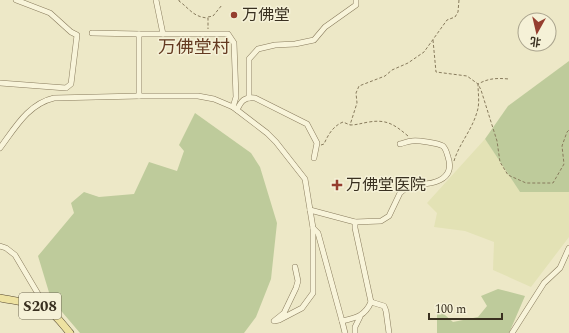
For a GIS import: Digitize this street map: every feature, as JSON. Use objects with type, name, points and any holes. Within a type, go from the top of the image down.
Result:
[{"type":"main road","name":"S208","points":[[0,298],[29,303],[47,309],[70,333]]},
{"type":"street","points":[[0,83],[66,88],[70,84],[77,34],[71,32],[50,13],[16,0]]},
{"type":"street","points":[[156,0],[163,34]]},
{"type":"street","points":[[249,98],[249,59],[258,49],[274,45],[295,44],[314,40],[325,27],[356,5],[356,0]]},
{"type":"street","points":[[92,33],[228,34],[233,39],[234,43],[236,97],[234,108]]},
{"type":"street","points":[[139,34],[139,96]]},
{"type":"street","points":[[0,148],[29,110],[44,100],[54,98],[139,96],[198,96],[214,99],[234,108],[268,133],[305,179],[313,228],[313,294],[302,308],[274,321],[284,313],[296,288],[298,281],[295,267]]},
{"type":"street","points":[[234,108],[242,100],[249,98],[260,100],[307,124],[317,143],[314,158]]},
{"type":"street","points":[[310,210],[355,222],[381,221],[389,216],[400,193],[412,183],[419,184],[439,181],[448,175],[450,163],[446,149],[442,145],[414,141],[400,144]]},
{"type":"street","points":[[355,222],[371,302],[368,309],[360,316],[355,327],[355,333]]},
{"type":"street","points":[[313,228],[318,232],[345,333]]},
{"type":"street","points":[[0,246],[6,248],[15,255],[47,309]]},
{"type":"street","points":[[512,333],[544,283],[560,268],[569,248]]},
{"type":"street","points":[[371,302],[384,306],[389,333]]},
{"type":"street","points":[[342,321],[360,316]]},
{"type":"path","points":[[179,0],[178,1],[195,16],[199,17],[208,18],[213,16],[222,5]]},
{"type":"path","points":[[350,125],[357,102],[356,93],[359,86],[385,76],[392,70],[408,63],[424,52],[447,20],[455,16],[458,12],[459,0]]},
{"type":"path","points":[[208,18],[208,33]]},
{"type":"path","points":[[433,40],[436,72],[467,76],[478,84],[497,141],[500,162],[508,175],[526,183],[553,183],[564,164],[562,146],[569,130]]},
{"type":"path","points":[[478,84],[487,79],[509,79]]},
{"type":"path","points":[[450,163],[454,161],[478,110],[478,84]]},
{"type":"path","points":[[317,143],[321,145],[324,144],[328,135],[343,122],[350,125],[358,125],[379,121],[389,122],[414,141]]},
{"type":"green space","points":[[569,61],[569,192],[520,192],[485,139],[508,106]]},
{"type":"green space","points":[[195,113],[251,153],[260,167],[277,223],[271,279],[256,317],[244,333],[80,333],[51,299],[38,256],[74,213],[71,203],[84,192],[99,197],[134,194],[149,162],[177,171],[184,151],[179,145]]},
{"type":"green space","points":[[485,139],[520,192],[569,192],[569,237],[531,287],[493,270],[494,242],[465,231],[434,227],[437,213],[427,203]]},
{"type":"green space","points":[[498,289],[525,296],[509,333],[437,333],[437,308],[453,322],[478,317],[487,306],[481,296]]},
{"type":"place","name":"万佛堂","points":[[234,15]]},
{"type":"place","name":"万佛堂医院","points":[[337,185]]},
{"type":"district","name":"万佛堂村","points":[[194,47]]}]
